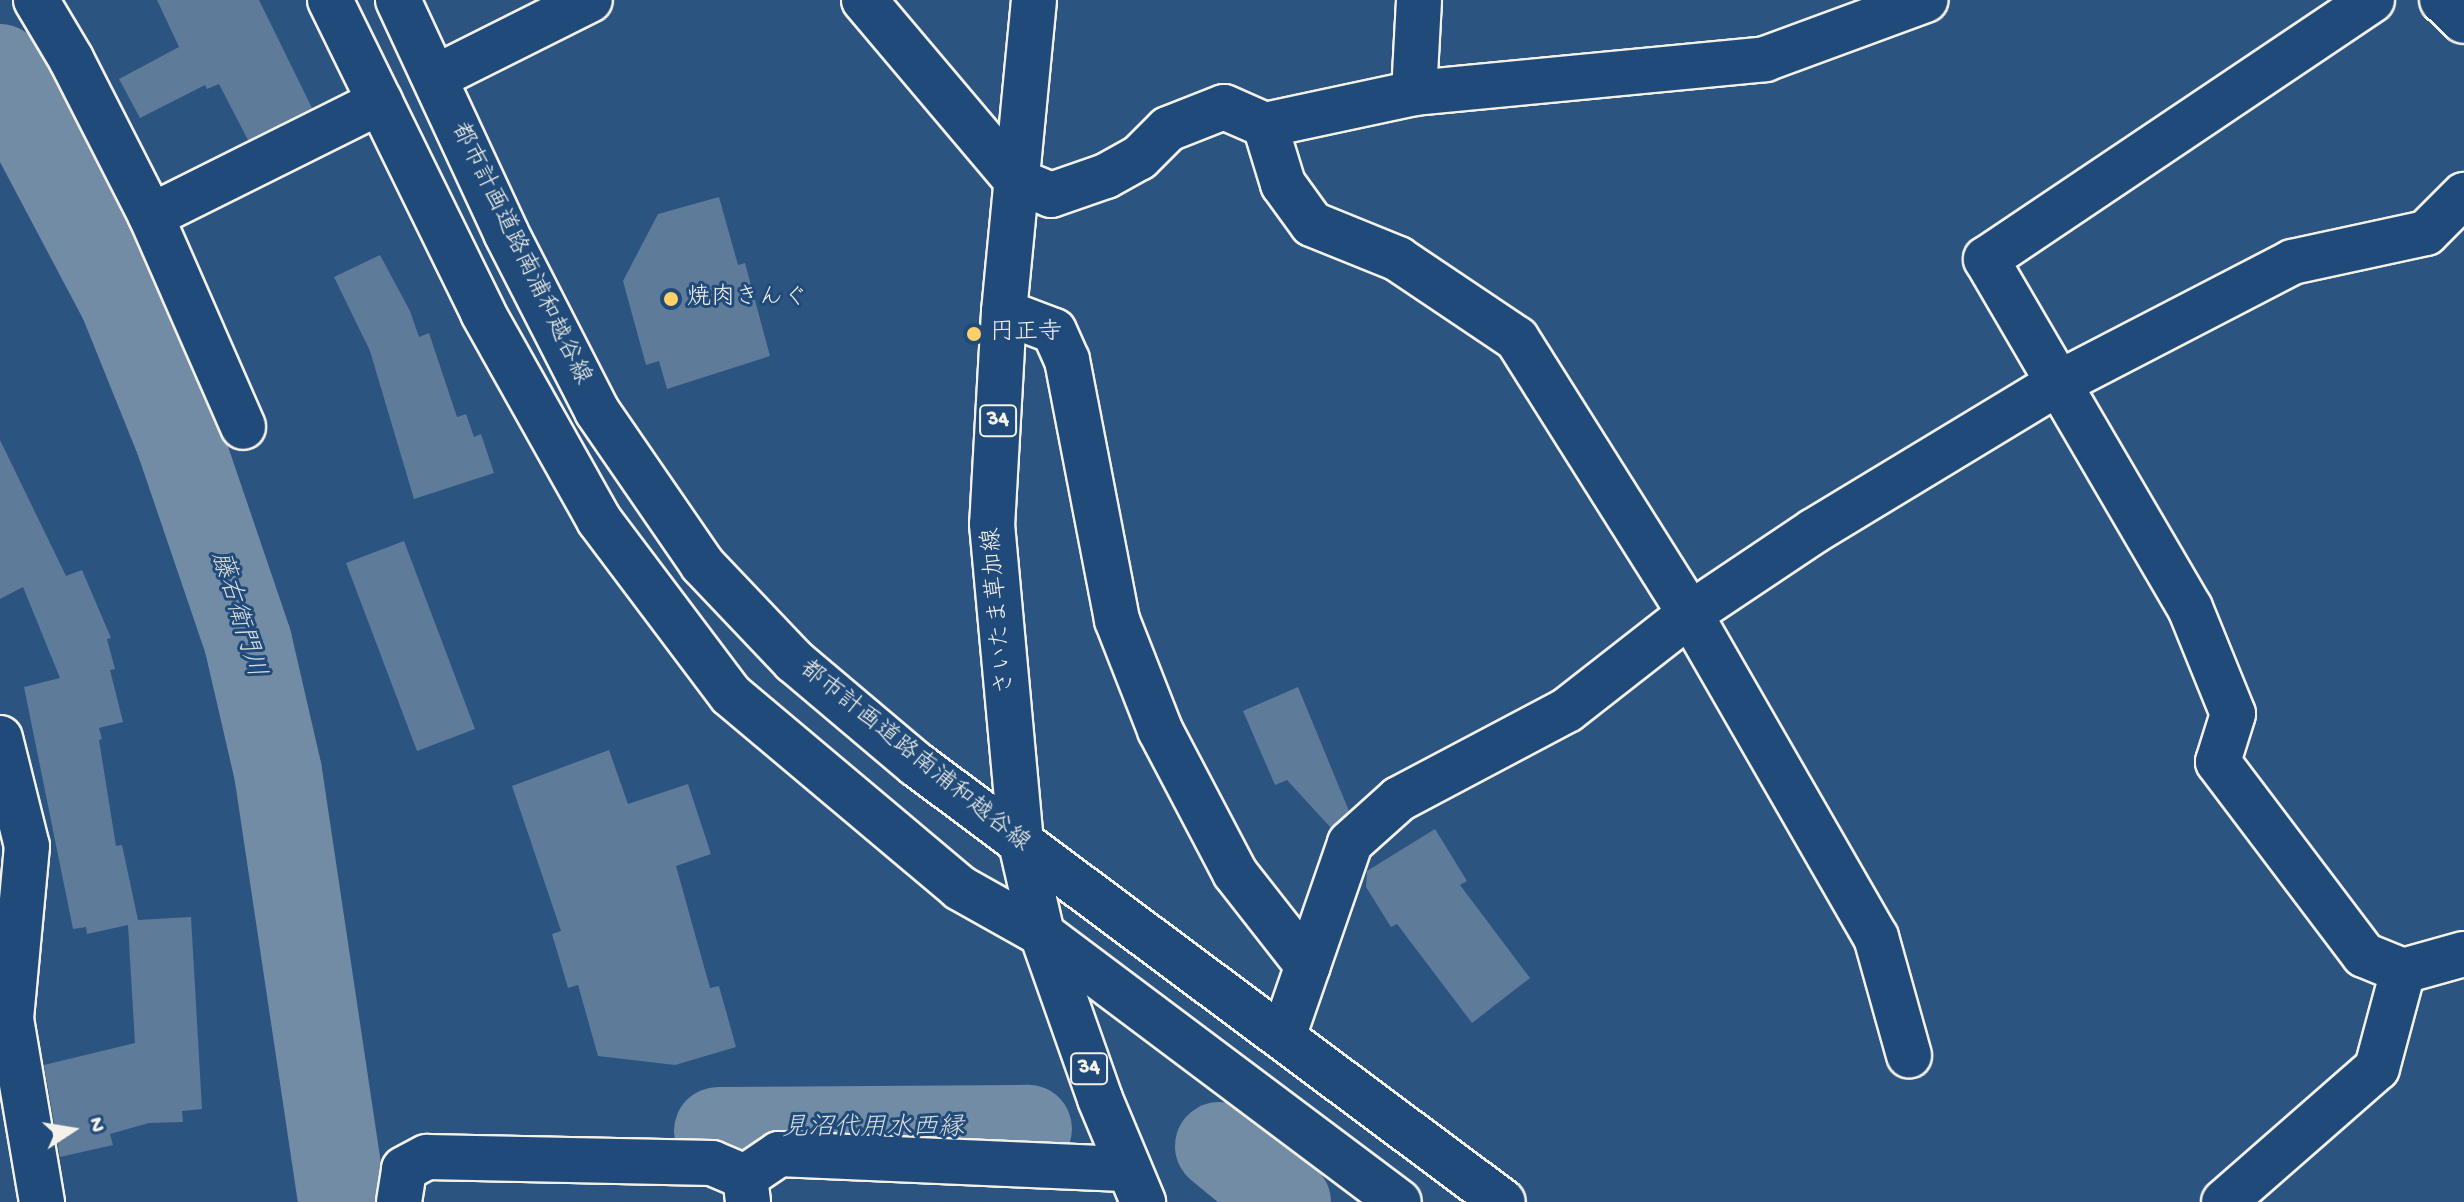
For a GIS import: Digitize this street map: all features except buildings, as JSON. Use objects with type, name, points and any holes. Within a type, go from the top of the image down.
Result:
[{"type":"street","points":[[36,0],[71,59],[151,216],[243,427]]},
{"type":"street","points":[[330,0],[483,313],[599,520],[731,695],[960,888],[1042,934],[1399,1202]]},
{"type":"street","name":"都市計画道路南浦和越谷線","points":[[398,0],[506,233],[597,411],[702,564],[794,661],[916,764],[1503,1202]]},
{"type":"street","points":[[436,77],[590,0]]},
{"type":"street","points":[[864,0],[1017,181],[1051,195],[1106,176],[1139,158],[1168,129],[1224,107],[1265,125],[1414,93],[1765,59],[1925,0]]},
{"type":"street","name":"さいたま草加線","points":[[1034,0],[1004,312],[992,524],[1021,843],[1042,934],[1100,1099],[1136,1185]]},
{"type":"street","points":[[1414,93],[1419,0]]},
{"type":"street","points":[[2372,0],[1986,259],[2190,608],[2233,714],[2218,762],[2364,955],[2403,971],[2464,954]]},
{"type":"street","points":[[2442,0],[2464,21]]},
{"type":"street","points":[[151,216],[380,102]]},
{"type":"street","points":[[1265,125],[1283,184],[1312,224],[1398,259],[1517,339],[1690,614],[1876,937],[1909,1055]]},
{"type":"street","points":[[1283,1037],[1350,843],[1399,799],[1567,710],[1690,614],[1814,531],[2057,384],[2292,262],[2445,235],[2464,195]]},
{"type":"street","points":[[1004,312],[1054,331],[1067,360],[1117,620],[1160,730],[1235,873],[1308,966]]},
{"type":"street","points":[[0,738],[27,846],[5,1020],[42,1202]]},
{"type":"street","points":[[2224,1202],[2377,1068],[2403,971]]},
{"type":"street","points":[[399,1202],[398,1192],[404,1169],[427,1157],[712,1163],[746,1190],[779,1154],[1136,1185]]},
{"type":"waterway","name":"藤右衛門川","points":[[0,68],[123,300],[179,439],[248,642],[278,772],[342,1202]]},
{"type":"waterway","name":"見沼代用水西縁","points":[[718,1131],[1028,1129]]},
{"type":"waterway","name":"見沼代用水西縁","points":[[1219,1146],[1287,1202]]},
{"type":"place","name":"焼肉きんぐ","points":[[671,299]]},
{"type":"place","name":"円正寺","points":[[974,334]]}]
